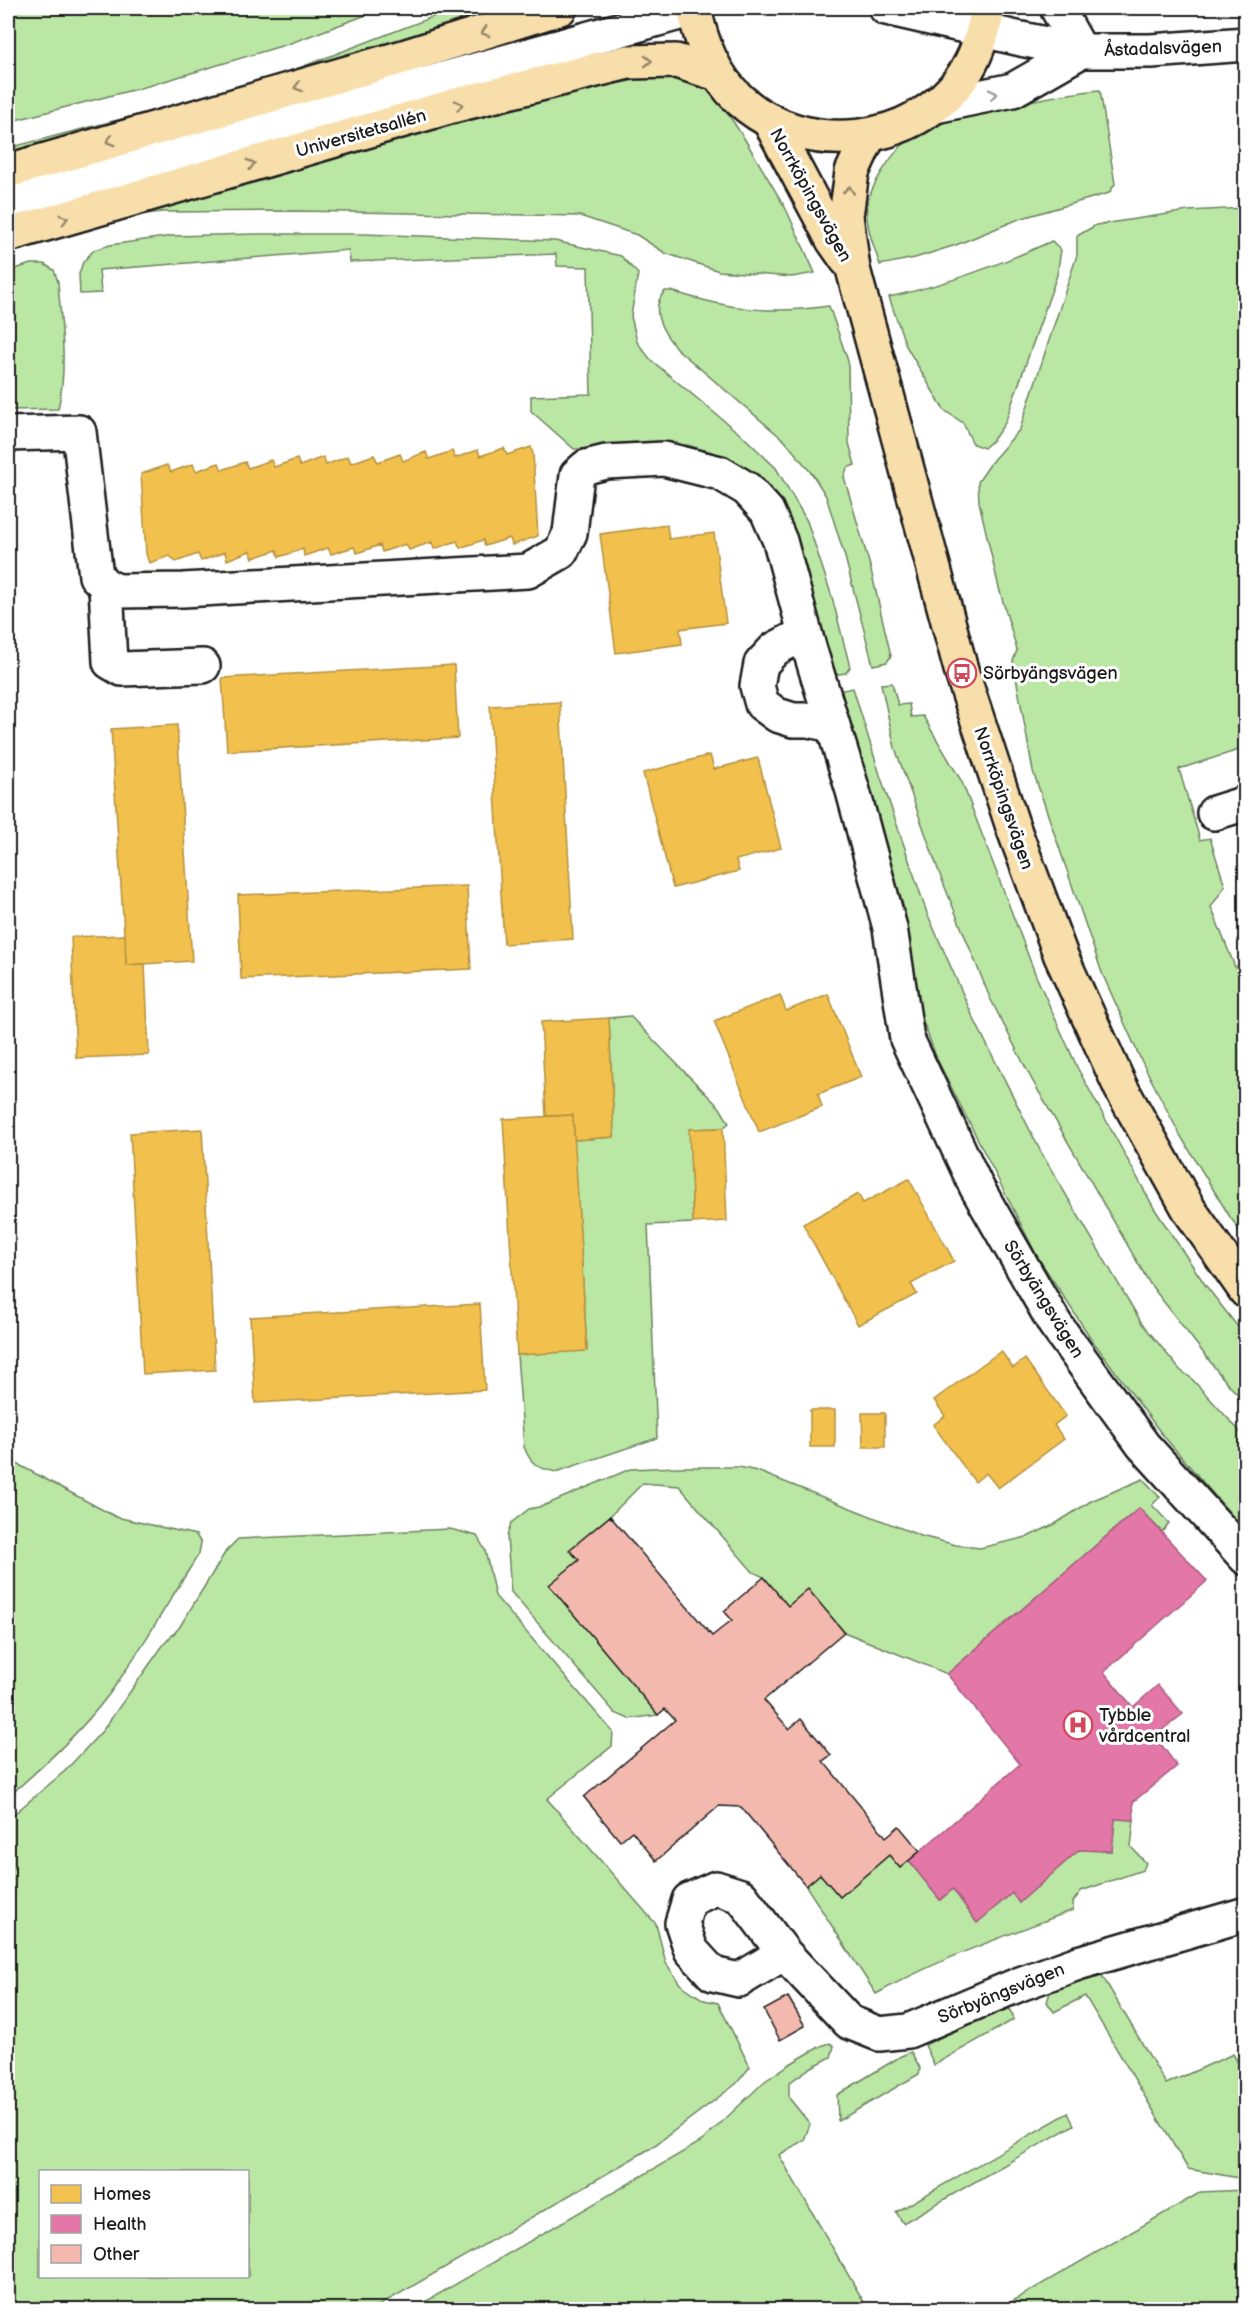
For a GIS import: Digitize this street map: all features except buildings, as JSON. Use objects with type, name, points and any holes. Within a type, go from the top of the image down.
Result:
[{"type":"main road","points":[[8,171],[403,57],[560,8]]},
{"type":"main road","points":[[695,8],[700,38],[718,74],[740,100],[769,120],[817,137],[868,137],[904,125],[935,106],[964,76],[982,39],[986,19]]},
{"type":"main road","name":"Universitetsallén","points":[[8,235],[456,105],[628,62],[676,61],[718,74]]},
{"type":"main road","name":"Norrköpingsvägen","points":[[769,120],[833,240],[853,269]]},
{"type":"main road","name":"Norrköpingsvägen","points":[[868,137],[852,172],[846,216],[853,269],[962,673],[1012,827],[1061,956],[1121,1088],[1190,1211],[1245,1291]]},
{"type":"street","points":[[8,201],[695,8]]},
{"type":"street","points":[[886,8],[986,19],[1081,51]]},
{"type":"street","name":"Åstadalsvägen","points":[[1057,8],[1081,51]]},
{"type":"street","name":"Åstadalsvägen","points":[[935,106],[1013,90],[1081,51],[1151,51],[1245,44]]},
{"type":"street","points":[[16,434],[79,432],[96,576],[106,586],[110,662],[122,669],[203,666]]},
{"type":"street","name":"Sörbyängsvägen","points":[[106,586],[118,591],[183,590],[528,571],[561,552],[570,533],[577,475],[586,467],[606,462],[664,459],[720,473],[747,489],[767,511],[780,541],[808,644],[854,791],[890,927],[907,1040],[976,1186],[1055,1324],[1143,1445],[1245,1558]]},
{"type":"street","points":[[808,644],[794,639],[775,649],[761,664],[757,686],[762,704],[777,715],[793,720],[808,720],[832,725]]},
{"type":"street","points":[[1214,813],[1245,803]]},
{"type":"street","name":"Sörbyängsvägen","points":[[784,1953],[849,2022],[879,2034],[908,2031],[1020,1984],[1078,1963],[1245,1914]]},
{"type":"green space","points":[[8,8],[385,8],[288,44],[148,86],[8,122]]},
{"type":"green space","points":[[456,8],[521,8],[8,165],[8,148],[278,76]]},
{"type":"green space","points":[[682,74],[710,87],[744,138],[786,209],[815,273],[792,277],[719,271],[665,253],[637,235],[580,216],[296,211],[162,212],[139,215],[135,208],[245,171],[408,137],[593,88]]},
{"type":"green space","points":[[1100,90],[1115,184],[1109,193],[1019,219],[956,245],[915,258],[880,265],[870,236],[867,207],[872,190],[882,171],[907,141],[922,132],[970,115],[1029,101]]},
{"type":"green space","points":[[1245,208],[1245,748],[1179,769],[1200,840],[1210,838],[1225,886],[1211,907],[1235,967],[1245,962],[1245,1238],[1180,1135],[1141,1060],[1102,973],[1033,771],[1013,661],[1017,650],[999,588],[979,502],[978,482],[993,460],[1020,429],[1077,255],[1077,236],[1096,225],[1188,211]]},
{"type":"green space","points":[[364,234],[555,241],[621,256],[638,274],[631,316],[637,342],[651,360],[747,440],[776,468],[807,521],[832,597],[850,667],[846,673],[832,675],[806,569],[788,519],[770,490],[743,467],[717,454],[687,445],[574,449],[531,411],[531,396],[591,394],[588,267],[557,266],[556,254],[350,262],[349,250],[99,270],[101,293],[80,294],[79,274],[83,262],[94,250],[110,245],[172,236]]},
{"type":"green space","points":[[1052,241],[1061,250],[1057,275],[1005,423],[984,448],[973,444],[963,423],[944,410],[906,346],[889,297],[972,274]]},
{"type":"green space","points":[[31,264],[44,264],[54,270],[58,282],[63,346],[61,393],[58,409],[8,410],[8,271]]},
{"type":"green space","points":[[665,291],[749,309],[787,310],[829,306],[848,361],[849,443],[855,465],[847,468],[844,477],[870,566],[891,656],[887,662],[873,665],[845,557],[826,496],[813,475],[785,441],[672,343],[659,321],[658,306]]},
{"type":"green space","points":[[892,683],[898,705],[909,704],[911,717],[923,716],[962,782],[1036,976],[1078,1069],[1154,1208],[1206,1286],[1245,1336],[1245,1403],[1150,1284],[1032,1080],[990,998],[940,875],[895,748],[881,684]]},
{"type":"green space","points":[[853,688],[927,913],[973,1017],[1042,1154],[1141,1322],[1180,1370],[1191,1378],[1245,1437],[1245,1531],[1161,1433],[1092,1340],[1037,1256],[937,1059],[915,1000],[910,947],[837,691]]},
{"type":"green space","points":[[630,1016],[720,1108],[729,1123],[723,1128],[690,1129],[693,1223],[648,1225],[657,1438],[556,1472],[536,1465],[529,1458],[524,1447],[517,1355],[587,1350],[574,1140],[614,1137],[609,1018]]},
{"type":"green space","points":[[8,1459],[116,1517],[196,1535],[201,1543],[199,1554],[110,1693],[74,1735],[8,1797]]},
{"type":"green space","points":[[739,1467],[757,1471],[921,1536],[956,1545],[980,1548],[1027,1537],[1055,1524],[1091,1501],[1143,1479],[1160,1497],[1152,1505],[1169,1523],[1162,1532],[1139,1508],[947,1674],[844,1632],[808,1590],[788,1606],[764,1577],[753,1572],[679,1486],[643,1483],[610,1516],[570,1550],[579,1560],[550,1585],[658,1715],[629,1719],[615,1713],[511,1592],[507,1536],[511,1523],[529,1509],[543,1506],[630,1469]]},
{"type":"green space","points":[[450,1529],[477,1536],[485,1550],[495,1596],[613,1732],[612,1746],[547,1799],[656,1924],[666,1963],[680,1984],[704,2000],[718,2003],[750,2067],[736,2084],[651,2148],[373,2309],[8,2309],[8,1819],[65,1771],[103,1730],[164,1644],[179,1628],[226,1551],[238,1539]]},
{"type":"green space","points":[[1115,1819],[1134,1820],[1131,1847],[1146,1863],[1143,1870],[1081,1891],[1073,1902],[1073,1910],[948,1958],[876,1994],[806,1886],[820,1874],[840,1897],[889,1855],[900,1868],[909,1861],[940,1900],[953,1889],[977,1923],[1012,1893],[1019,1903],[1079,1850],[1112,1851]]},
{"type":"green space","points":[[1100,1972],[1166,2084],[1233,2054],[1245,2074],[1245,2179],[1188,2169],[1085,1996],[1054,2012],[1047,2002],[1051,1989]]},
{"type":"green space","points":[[1001,2008],[1008,2008],[1013,2015],[1013,2020],[934,2065],[925,2045]]},
{"type":"green space","points":[[830,2043],[834,2046],[831,2057],[789,2083],[789,2098],[810,2124],[804,2140],[779,2155],[868,2309],[413,2309],[702,2141],[765,2081],[790,2064]]},
{"type":"green space","points":[[911,2052],[920,2068],[919,2074],[838,2121],[837,2095]]},
{"type":"green space","points":[[1068,2113],[1074,2125],[903,2223],[896,2212]]},
{"type":"green space","points":[[1245,2190],[1245,2309],[1013,2310],[1009,2303],[1201,2192]]},
{"type":"place","name":"Sörbyängsvägen","points":[[962,673]]},
{"type":"place","name":"Tybble vårdcentral","points":[[1078,1725]]}]
